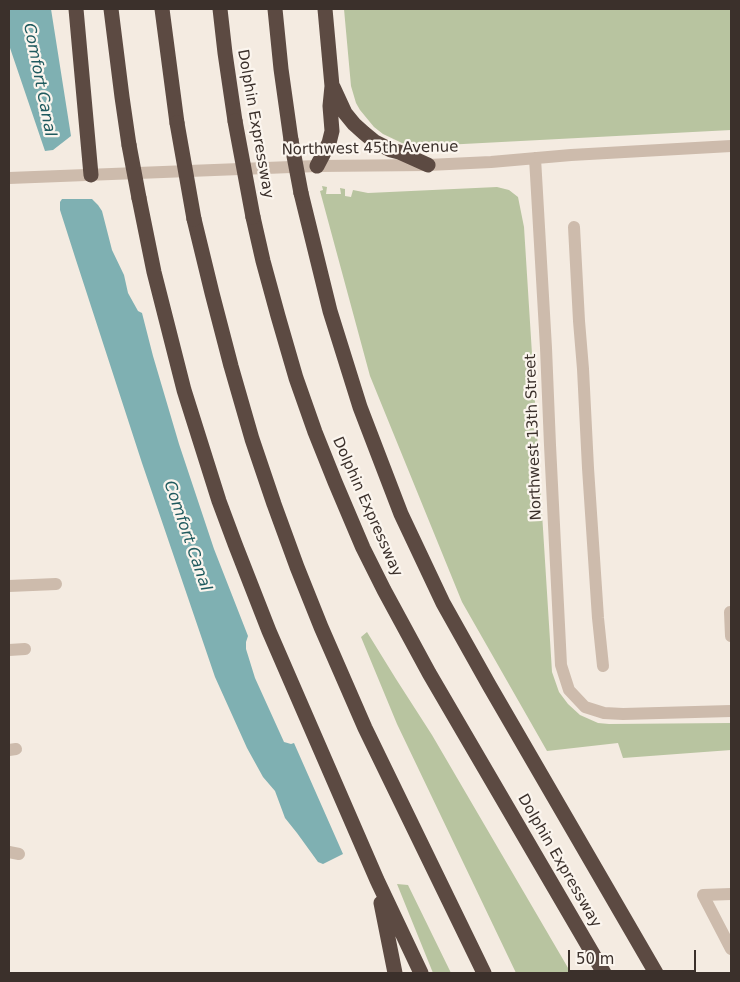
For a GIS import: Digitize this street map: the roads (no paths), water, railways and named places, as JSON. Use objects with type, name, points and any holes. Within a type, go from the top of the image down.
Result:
[{"type":"highway","points":[[76,9],[91,175]]},
{"type":"highway","points":[[111,9],[129,145],[154,272],[184,390],[219,501],[269,631],[377,880],[421,973]]},
{"type":"highway","points":[[162,9],[177,123],[194,219],[231,366],[274,504],[321,627],[365,728],[484,973]]},
{"type":"highway","name":"Dolphin Expressway","points":[[220,9],[235,121],[253,216],[278,316],[296,378],[315,432],[363,548],[392,606],[604,973]]},
{"type":"highway","points":[[275,9],[291,140],[301,193],[330,311],[360,407],[401,514],[443,603],[656,973]]},
{"type":"highway","points":[[317,166],[330,143],[332,131],[330,106],[332,86],[325,9]]},
{"type":"highway","points":[[332,86],[345,113],[364,133],[375,142],[390,150],[428,165]]},
{"type":"highway","points":[[377,880],[396,973]]},
{"type":"street","name":"Northwest 45th Avenue","points":[[9,178],[317,166],[428,165],[491,162],[571,154],[731,146]]},
{"type":"street","name":"Northwest 13th Street","points":[[535,158],[561,665],[569,690],[585,707],[604,713],[731,711]]},
{"type":"street","points":[[574,227],[588,468],[603,666]]},
{"type":"street","points":[[9,586],[52,584]]},
{"type":"street","points":[[730,612],[731,636]]},
{"type":"street","points":[[9,650],[25,649]]},
{"type":"street","points":[[731,894],[703,895],[731,949]]},
{"type":"water","name":"Comfort Canal","points":[[9,9],[51,9],[71,136],[53,150],[45,151],[9,45]]},
{"type":"water","name":"Comfort Canal","points":[[62,199],[92,199],[102,211],[112,250],[124,275],[128,293],[138,311],[142,313],[179,444],[214,549],[248,636],[246,649],[255,678],[284,742],[294,743],[343,854],[323,864],[318,862],[285,818],[275,791],[263,777],[247,748],[215,677],[142,463],[75,257],[60,210]]}]
